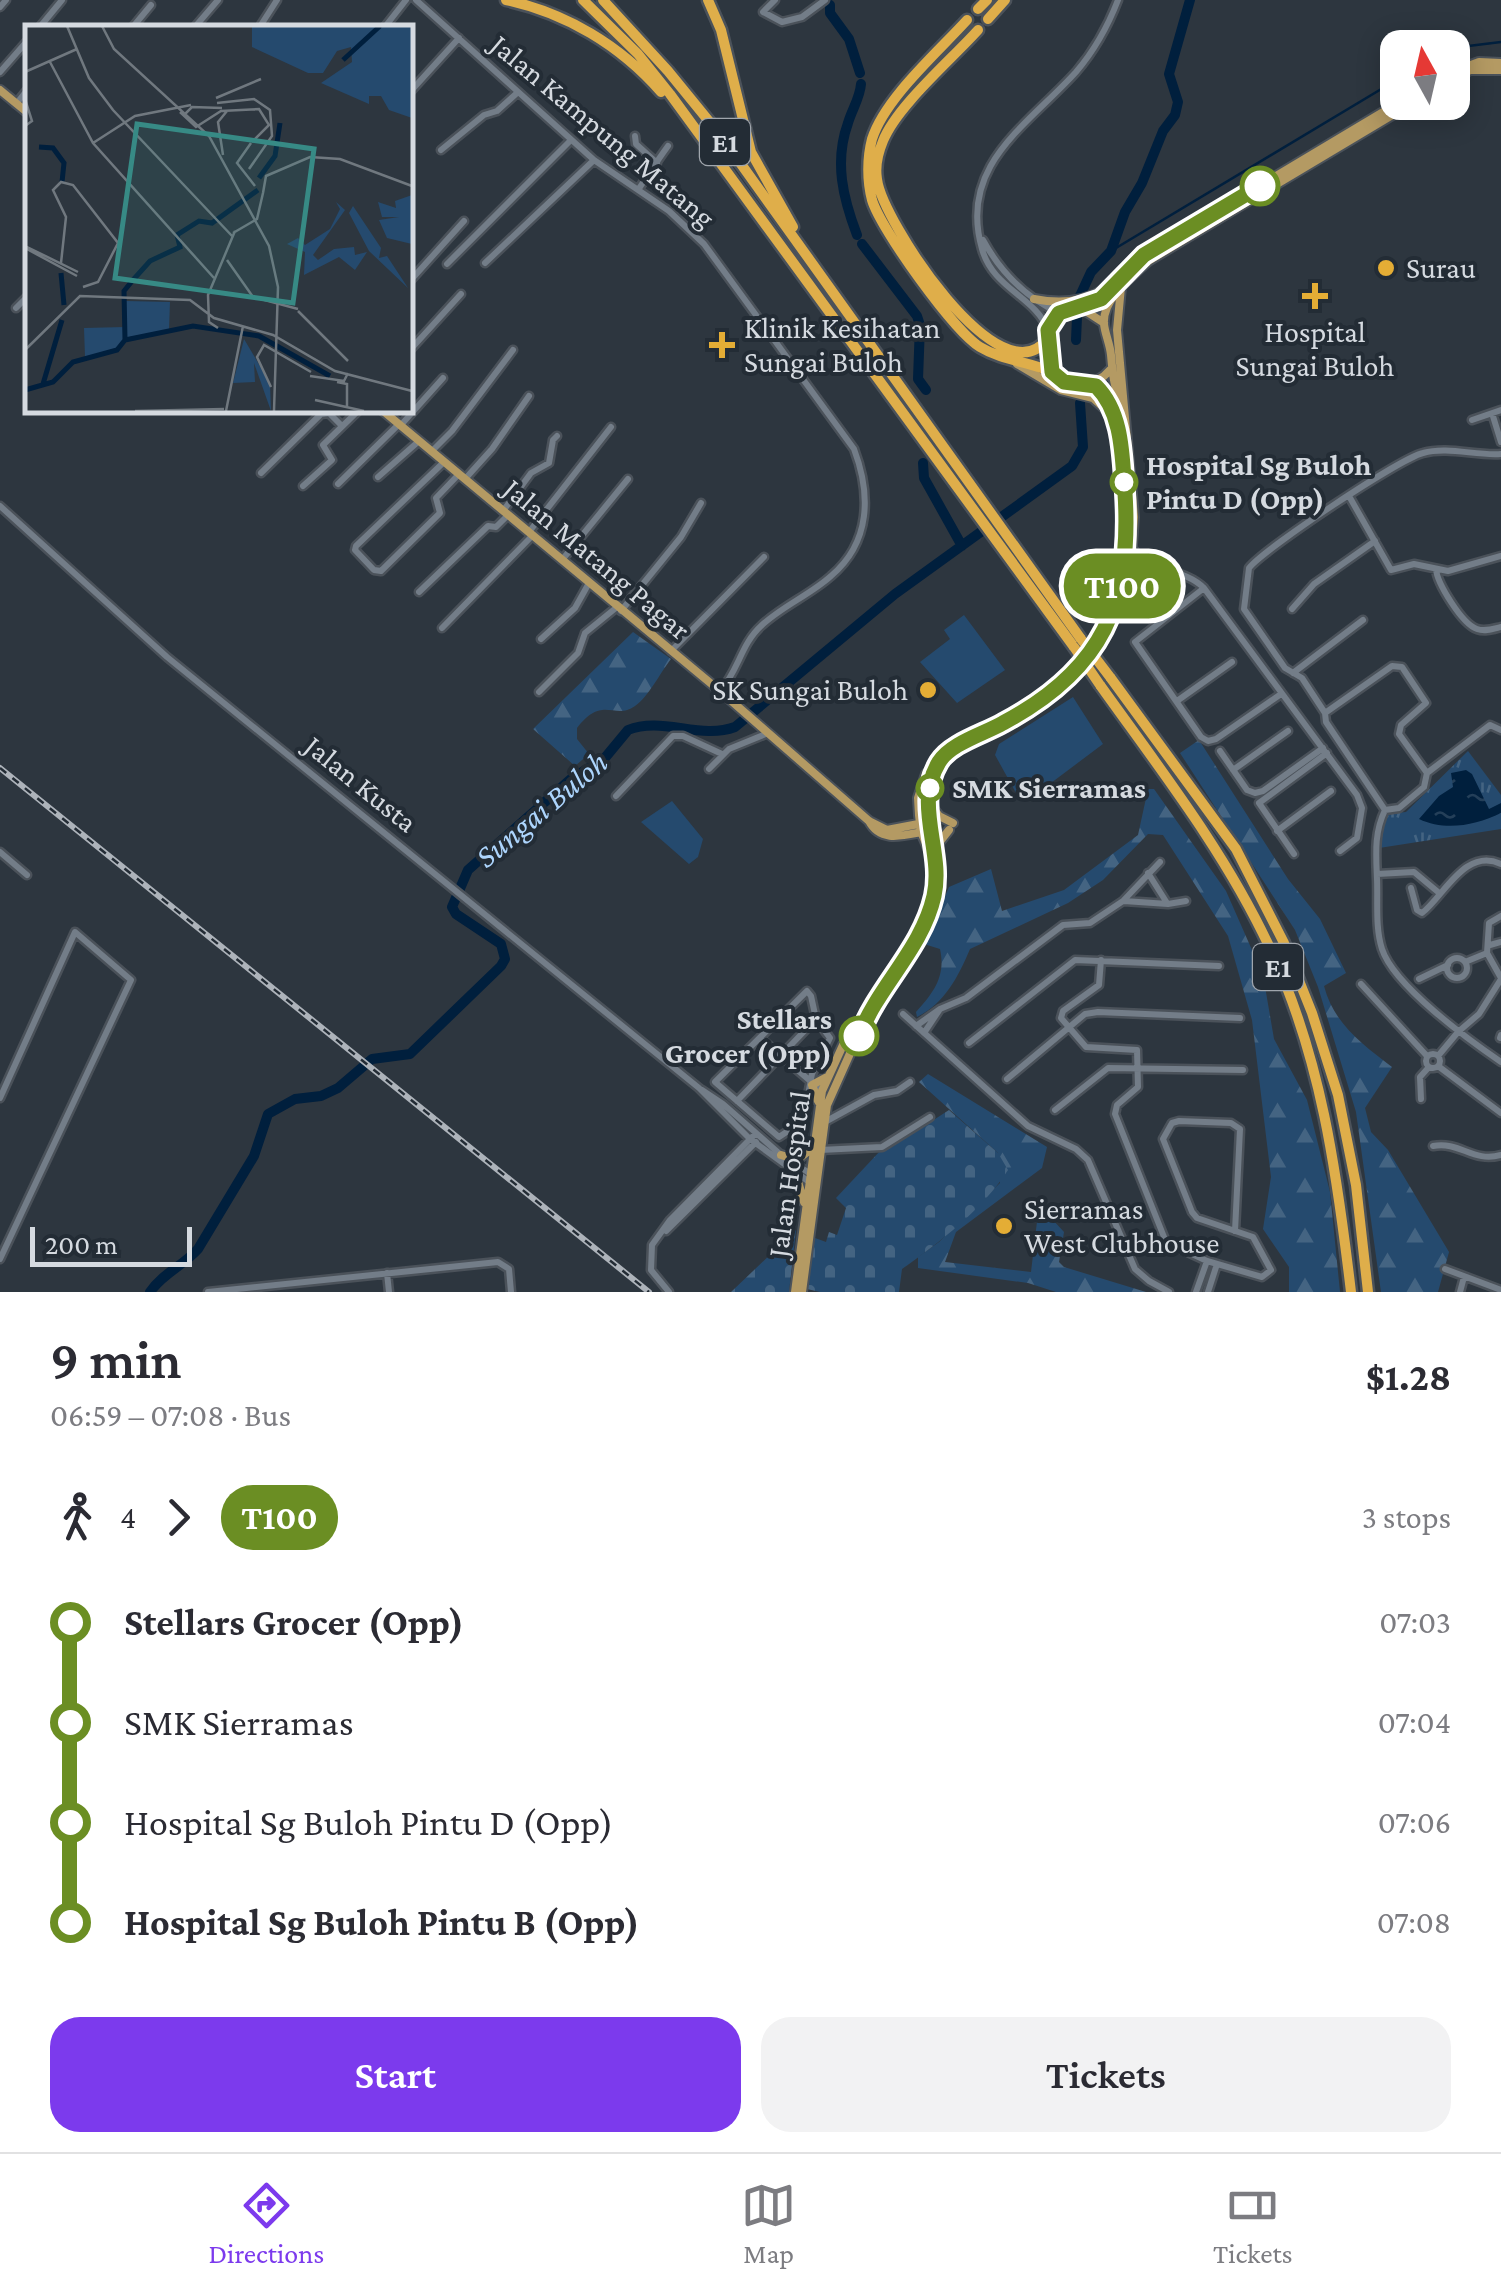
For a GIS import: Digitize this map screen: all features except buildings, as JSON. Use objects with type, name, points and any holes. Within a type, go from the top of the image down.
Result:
[{"type":"highway","points":[[506,0],[529,5],[588,32],[644,73],[690,121]]},
{"type":"highway","name":"E1","points":[[583,0],[638,54],[977,502]]},
{"type":"highway","name":"E1","points":[[602,0],[721,136],[1078,643],[1236,848],[1284,944],[1312,1012],[1338,1094],[1356,1184],[1368,1292]]},
{"type":"highway","points":[[708,0],[726,53],[750,152],[834,295]]},
{"type":"highway","points":[[978,10],[987,0]]},
{"type":"highway","points":[[988,19],[1005,0]]},
{"type":"highway","points":[[967,20],[889,106],[873,137],[869,156],[872,199],[887,232],[977,346],[1007,360],[1052,372]]},
{"type":"highway","points":[[978,30],[894,120],[883,140],[876,178],[884,207],[899,234],[968,326],[996,343],[1020,351],[1035,349],[1047,334]]},
{"type":"highway","points":[[921,71],[931,81]]},
{"type":"highway","name":"E1","points":[[1106,681],[1220,854],[1270,946],[1299,1020],[1322,1103],[1339,1188],[1351,1292]]},
{"type":"main road","points":[[1470,67],[1479,62],[1501,67]]},
{"type":"main road","points":[[0,90],[25,111]]},
{"type":"main road","points":[[892,830],[911,819],[926,774],[956,748],[1042,700],[1072,675],[1104,640],[1130,585],[1134,550],[1122,423],[1105,327],[1119,285],[1144,255],[1380,114]]},
{"type":"main road","points":[[1110,370],[1091,384],[1064,382],[1052,372],[1047,334],[1059,313],[1101,299],[1148,261],[1384,120]]},
{"type":"main road","points":[[1034,299],[1053,303],[1085,299],[1119,285]]},
{"type":"main road","points":[[1097,646],[1122,583],[1127,555],[1117,330],[1119,285]]},
{"type":"main road","points":[[1081,308],[1105,327],[1120,353]]},
{"type":"main road","points":[[1007,360],[1061,390],[1101,402],[1122,423]]},
{"type":"main road","points":[[1091,384],[1110,400],[1122,423]]},
{"type":"main road","name":"Jalan Matang Pagar","points":[[384,412],[720,691],[868,821],[892,830]]},
{"type":"main road","name":"Jalan Hospital","points":[[816,1149],[830,1096],[848,1054],[867,1016],[922,931],[935,891],[934,849],[925,827],[936,766]]},
{"type":"main road","points":[[928,798],[932,810],[951,827],[934,849]]},
{"type":"main road","name":"Jalan Hospital","points":[[918,804],[934,864]]},
{"type":"main road","points":[[868,821],[886,836],[925,827]]},
{"type":"main road","points":[[892,830],[925,827]]},
{"type":"main road","name":"Jalan Hospital","points":[[798,1292],[822,1091],[853,1029],[867,1016]]},
{"type":"main road","points":[[822,1091],[848,1054]]},
{"type":"main road","points":[[819,1105],[811,1085],[827,1076]]},
{"type":"main road","points":[[781,1155],[796,1160],[816,1149]]},
{"type":"main road","points":[[796,1175],[806,1211]]},
{"type":"main road","name":"Jalan Hospital","points":[[798,1292],[812,1180]]},
{"type":"street","points":[[0,7],[6,0]]},
{"type":"street","points":[[41,25],[62,0]]},
{"type":"street","points":[[200,25],[218,0]]},
{"type":"street","points":[[261,25],[278,0]]},
{"type":"street","points":[[386,25],[406,0]]},
{"type":"street","name":"Jalan Kampung Matang","points":[[416,0],[594,160],[675,216],[704,244],[854,449],[863,472],[867,509],[859,540],[831,576],[754,634],[720,691]]},
{"type":"street","points":[[774,0],[763,12],[782,22],[802,16],[825,0]]},
{"type":"street","points":[[1047,334],[1036,310],[999,281],[986,260],[977,206],[992,160],[1078,70],[1102,35],[1118,0]]},
{"type":"street","points":[[134,25],[151,5]]},
{"type":"street","points":[[412,90],[459,38]]},
{"type":"street","points":[[0,72],[25,43]]},
{"type":"street","points":[[16,104],[25,93]]},
{"type":"street","points":[[440,150],[517,93]]},
{"type":"street","points":[[635,136],[636,144],[656,163]]},
{"type":"street","points":[[447,264],[571,140]]},
{"type":"street","points":[[638,190],[668,146]]},
{"type":"street","points":[[485,262],[594,160]]},
{"type":"street","points":[[412,279],[464,221]]},
{"type":"street","points":[[980,235],[1002,271],[1034,299],[1059,313]]},
{"type":"street","points":[[412,348],[462,294]]},
{"type":"street","points":[[16,308],[25,299]]},
{"type":"street","points":[[432,451],[452,431],[513,350]]},
{"type":"street","points":[[412,412],[443,378]]},
{"type":"street","points":[[444,462],[356,546],[355,550],[374,570],[381,571],[440,513],[436,498],[492,449],[528,396]]},
{"type":"street","points":[[1472,420],[1501,410]]},
{"type":"street","points":[[303,486],[332,460],[323,445],[357,412]]},
{"type":"street","points":[[338,484],[412,412]]},
{"type":"street","points":[[1492,412],[1501,442]]},
{"type":"street","points":[[261,473],[321,414],[328,414],[341,425]]},
{"type":"street","points":[[442,628],[531,534],[611,427]]},
{"type":"street","points":[[419,592],[488,526],[496,527],[531,473],[549,463],[557,436]]},
{"type":"street","points":[[378,478],[419,441]]},
{"type":"street","points":[[1385,810],[1326,722],[1302,678],[1286,668],[1244,609],[1252,564],[1349,496],[1426,452],[1501,454]]},
{"type":"street","points":[[562,560],[628,479]]},
{"type":"street","points":[[1349,496],[1391,570],[1414,564],[1458,569],[1501,556]]},
{"type":"street","points":[[539,692],[578,653],[584,633],[619,609],[681,537],[701,503]]},
{"type":"street","name":"Jalan Kusta","points":[[0,506],[167,658],[723,1104],[796,1175],[812,1180]]},
{"type":"street","points":[[1292,609],[1314,584],[1375,541]]},
{"type":"street","points":[[1134,550],[1142,562],[1186,576],[1204,588],[1357,795],[1362,808],[1357,838],[1340,851]]},
{"type":"street","points":[[672,652],[764,558]]},
{"type":"street","points":[[1436,569],[1438,582],[1467,623],[1483,630],[1501,626]]},
{"type":"street","points":[[1130,585],[1142,572],[1186,576]]},
{"type":"street","points":[[541,639],[575,608],[589,583]]},
{"type":"street","points":[[1204,588],[1136,640],[1137,648],[1202,738],[1212,741],[1281,694]]},
{"type":"street","points":[[1294,673],[1363,620]]},
{"type":"street","points":[[1177,701],[1232,662]]},
{"type":"street","points":[[1324,713],[1392,666],[1402,667],[1426,704],[1401,725],[1399,734],[1428,773]]},
{"type":"street","points":[[1385,810],[1399,808],[1424,787],[1428,773],[1484,728],[1494,726],[1501,730]]},
{"type":"street","points":[[708,769],[722,754],[768,732]]},
{"type":"street","points":[[1234,770],[1288,732]]},
{"type":"street","points":[[616,796],[673,736],[682,736],[722,754]]},
{"type":"street","points":[[1220,752],[1247,790],[1259,793],[1325,751]]},
{"type":"street","points":[[1294,854],[1260,808],[1261,800],[1325,751]]},
{"type":"street","points":[[1277,831],[1331,792]]},
{"type":"street","points":[[1385,810],[1378,824],[1376,874],[1379,934],[1389,966],[1458,1032],[1501,1062]]},
{"type":"street","points":[[0,852],[26,875]]},
{"type":"street","points":[[1411,888],[1420,914],[1432,906],[1438,892],[1471,864],[1491,860],[1501,864]]},
{"type":"street","points":[[916,1026],[940,1009],[966,998],[1063,924],[1090,923],[1123,900],[1160,862]]},
{"type":"street","points":[[1376,874],[1414,872],[1438,892]]},
{"type":"street","points":[[1148,873],[1168,904]]},
{"type":"street","points":[[1123,900],[1168,904],[1186,900]]},
{"type":"street","points":[[1421,1099],[1420,1077],[1458,1032],[1479,1014],[1501,979],[1488,949],[1489,923],[1501,916]]},
{"type":"street","points":[[0,1098],[75,932],[130,980],[0,1259]]},
{"type":"street","points":[[1466,962],[1501,942]]},
{"type":"street","points":[[968,1043],[1079,958],[1219,966]]},
{"type":"street","points":[[1419,979],[1456,958],[1466,962]]},
{"type":"street","points":[[1101,960],[1099,984],[1061,1014],[1068,1030],[1086,1047],[1134,1048],[1139,1054],[1136,1090],[1117,1104],[1115,1114],[1166,1242],[1216,1264],[1262,1276],[1270,1274],[1271,1266],[1257,1241],[1198,1218],[1192,1212],[1163,1139],[1172,1123],[1231,1123],[1240,1129],[1235,1231]]},
{"type":"street","points":[[1448,964],[1449,975],[1458,979],[1468,971],[1466,962]]},
{"type":"street","points":[[1361,984],[1433,1066],[1500,1113]]},
{"type":"street","points":[[806,992],[812,996],[816,1019],[830,1038],[812,1074],[803,1121],[780,1137],[715,1082],[760,1038],[806,992]]},
{"type":"street","points":[[924,1033],[940,1009]]},
{"type":"street","points":[[903,1014],[1028,1126],[1076,1149],[1088,1160],[1135,1269],[1165,1291]]},
{"type":"street","points":[[1007,1078],[1086,1014],[1240,1018]]},
{"type":"street","points":[[738,1101],[816,1019]]},
{"type":"street","points":[[760,1038],[822,1091]]},
{"type":"street","points":[[1427,1056],[1438,1056]]},
{"type":"street","points":[[1056,1110],[1108,1068],[1243,1070]]},
{"type":"street","points":[[824,1124],[874,1096],[896,1091],[910,1082]]},
{"type":"street","name":"Jalan Kusta","points":[[701,1089],[742,1132],[781,1155],[812,1180]]},
{"type":"street","points":[[816,1149],[882,1146],[930,1117]]},
{"type":"street","points":[[740,1149],[742,1132]]},
{"type":"street","points":[[669,1292],[650,1266],[652,1244],[740,1149],[755,1138]]},
{"type":"street","points":[[656,1238],[674,1225],[755,1138]]},
{"type":"street","points":[[1433,1146],[1446,1145],[1483,1159],[1501,1156]]},
{"type":"street","points":[[1196,1292],[1207,1261]]},
{"type":"street","points":[[208,1292],[498,1262],[508,1269],[511,1292]]},
{"type":"street","points":[[1208,1292],[1216,1264]]},
{"type":"street","points":[[1446,1269],[1501,1290]]},
{"type":"street","points":[[387,1273],[389,1292]]},
{"type":"street","points":[[1460,1292],[1464,1277]]},
{"type":"green space","points":[[964,615],[1005,670],[957,703],[920,662],[950,639],[944,630]]},
{"type":"green space","points":[[633,632],[671,659],[635,706],[594,712],[577,728],[577,739],[589,754],[575,766],[533,729]]},
{"type":"green space","points":[[1073,697],[1103,744],[1047,786],[1020,800],[995,755],[999,744]]},
{"type":"green space","points":[[1199,740],[1288,879],[1320,919],[1346,973],[1324,986],[1335,1011],[1360,1041],[1392,1067],[1365,1108],[1371,1132],[1388,1150],[1449,1252],[1438,1292],[1381,1292],[1356,1112],[1318,987],[1295,930],[1180,753]]},
{"type":"green space","points":[[1468,751],[1501,795],[1501,829],[1379,848],[1387,814],[1406,812]]},
{"type":"green space","points":[[1148,789],[1154,789],[1226,891],[1263,975],[1274,1039],[1307,1100],[1330,1192],[1340,1292],[1289,1292],[1289,1267],[1263,1229],[1271,1177],[1252,1020],[1228,936],[1163,835],[1148,834],[1103,880],[1068,903],[970,949],[943,997],[917,1017],[916,1012],[940,976],[940,949],[924,944],[949,887],[991,869],[1002,911],[1064,890],[1138,835]]},
{"type":"green space","points":[[672,801],[703,839],[698,857],[689,864],[641,822]]},
{"type":"green space","points":[[928,1074],[1047,1147],[1042,1168],[956,1232],[945,1262],[1031,1272],[1039,1205],[1064,1232],[1059,1262],[1064,1267],[1146,1292],[1056,1292],[1028,1283],[918,1268],[918,1257],[1000,1183],[998,1153],[919,1082]]},
{"type":"green space","points":[[949,1110],[998,1153],[1008,1170],[998,1185],[960,1224],[902,1269],[899,1292],[807,1289],[815,1238],[826,1242],[829,1232],[837,1235],[846,1208],[836,1198],[881,1150]]},
{"type":"green space","points":[[796,1230],[789,1292],[731,1292]]},
{"type":"water","points":[[1466,770],[1472,774],[1489,809],[1501,803],[1501,813],[1460,825],[1439,825],[1419,819],[1439,796],[1453,787],[1451,773]]},
{"type":"waterway","name":"Sungai Buloh","points":[[1079,298],[1091,272],[1111,251],[1163,131],[1175,115],[1178,102],[1169,74],[1190,0]]},
{"type":"waterway","points":[[830,5],[830,13],[849,39],[860,73]]},
{"type":"waterway","points":[[1470,46],[1501,42]]},
{"type":"waterway","points":[[857,235],[844,194],[841,166],[844,137],[861,84]]},
{"type":"waterway","points":[[1111,251],[1380,90]]},
{"type":"waterway","points":[[862,244],[917,316],[918,379],[926,390]]},
{"type":"waterway","name":"Sungai Buloh","points":[[1076,340],[1077,317]]},
{"type":"waterway","name":"Sungai Buloh","points":[[150,1292],[198,1249],[254,1156],[268,1114],[295,1099],[321,1096],[338,1088],[372,1059],[410,1054],[501,966],[505,959],[501,944],[456,914],[452,907],[468,870],[572,778],[604,759],[628,730],[654,725],[708,731],[735,727],[895,594],[1072,466],[1083,447],[1080,403]]},
{"type":"waterway","points":[[923,463],[924,478],[962,546]]},
{"type":"railway","points":[[0,768],[649,1292]]},
{"type":"bus line","name":"T100","points":[[859,1036],[930,912],[936,874],[927,812],[936,766],[956,748],[1042,700],[1072,675],[1097,646],[1122,583],[1127,555],[1126,513],[1116,412],[1096,386],[1064,382],[1052,372],[1048,330],[1059,313],[1101,299],[1144,255],[1260,186]]},
{"type":"place","name":"Surau","points":[[1386,268]]},
{"type":"place","name":"Hospital Sungai Buloh","points":[[1315,296]]},
{"type":"place","name":"Klinik Kesihatan Sungai Buloh","points":[[722,345]]},
{"type":"place","name":"Hospital Sg Buloh Pintu D (Opp)","points":[[1124,482]]},
{"type":"place","name":"SK Sungai Buloh","points":[[928,690]]},
{"type":"place","name":"SMK Sierramas","points":[[930,788]]},
{"type":"place","name":"Stellars Grocer (Opp)","points":[[859,1036]]},
{"type":"place","name":"Sierramas West Clubhouse","points":[[1004,1226]]}]
